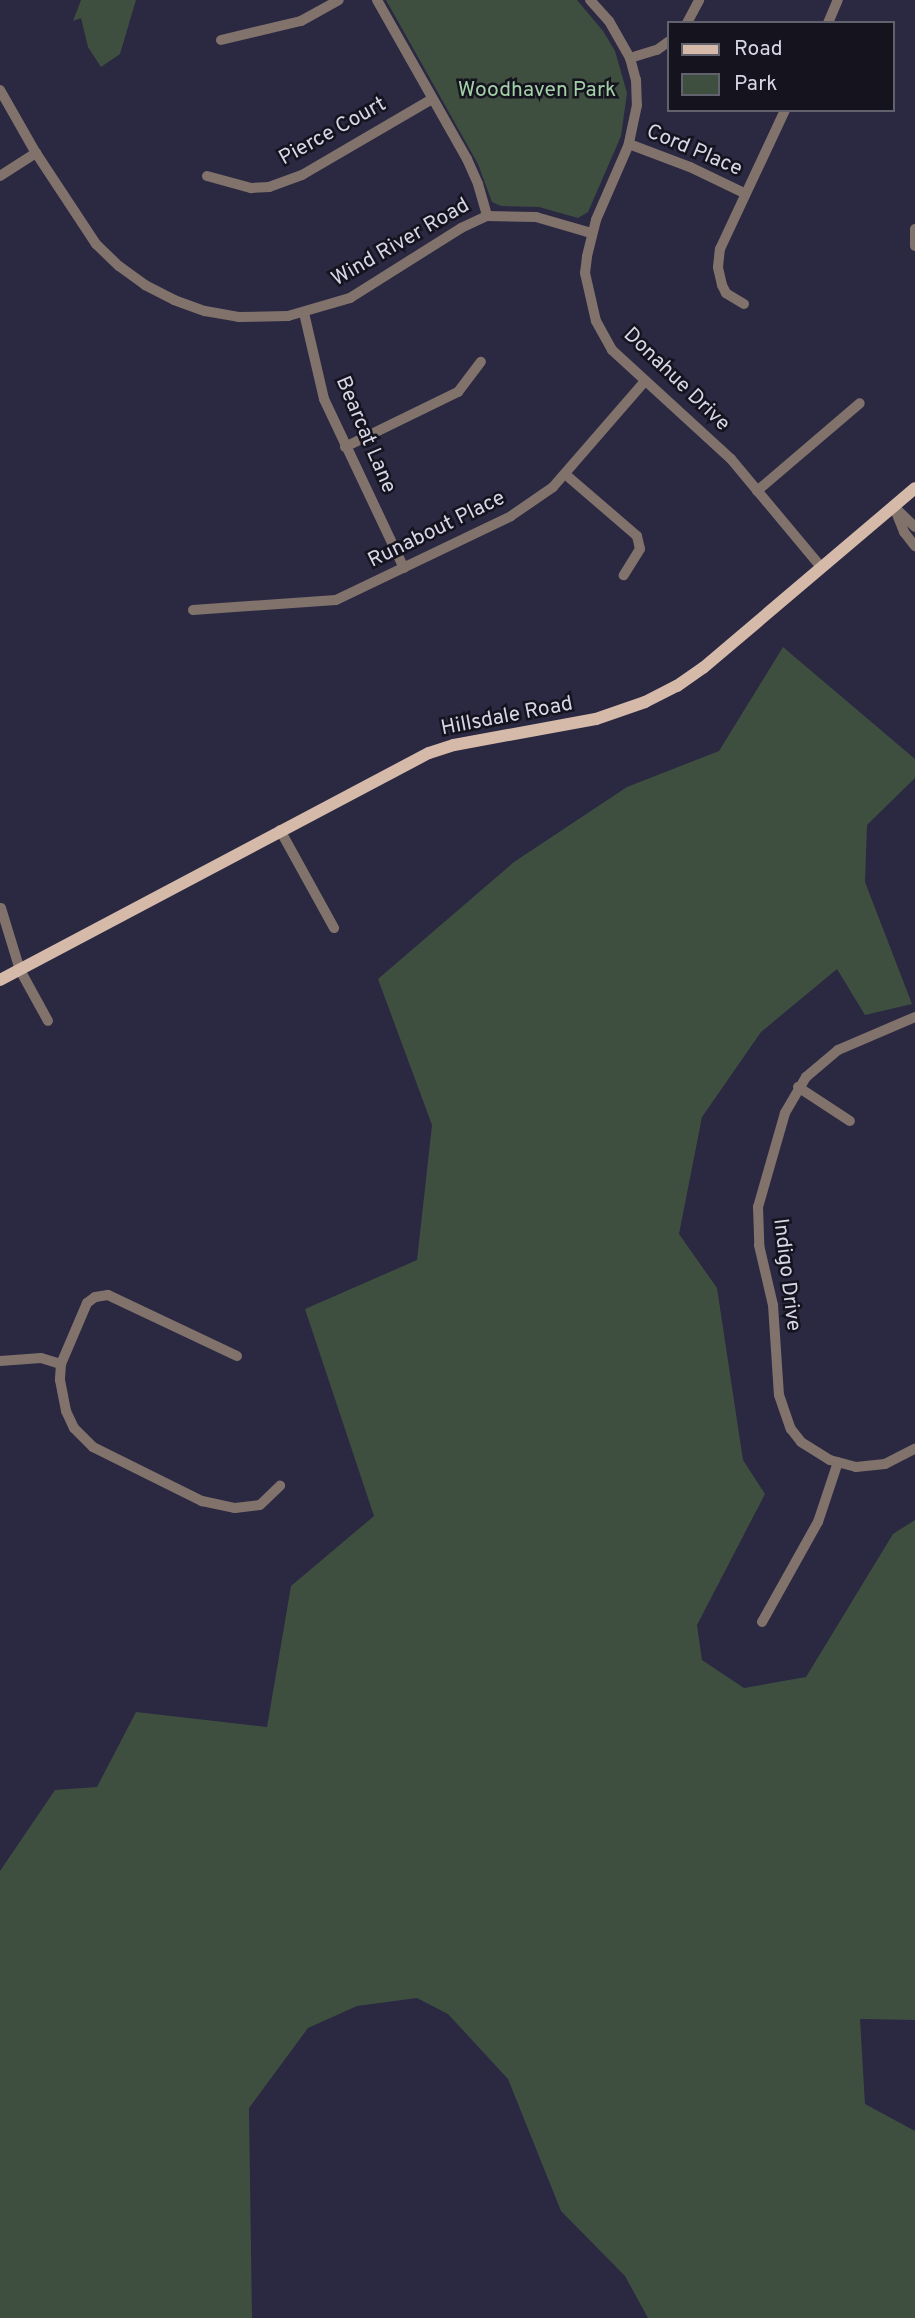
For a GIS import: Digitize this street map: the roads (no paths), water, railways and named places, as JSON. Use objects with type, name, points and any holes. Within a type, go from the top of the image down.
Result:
[{"type":"main road","name":"Hillsdale Road","points":[[0,980],[429,753],[454,745],[596,719],[645,702],[703,668],[915,488]]},
{"type":"street","points":[[221,40],[301,21],[338,0]]},
{"type":"street","points":[[377,0],[478,184],[487,216]]},
{"type":"street","name":"Donahue Drive","points":[[590,0],[609,21],[630,58],[636,80],[637,105],[629,144],[591,233],[585,273],[596,321],[612,349],[731,459],[820,566]]},
{"type":"street","points":[[688,21],[699,0]]},
{"type":"street","points":[[829,21],[838,0]]},
{"type":"street","points":[[630,58],[657,50],[666,43]]},
{"type":"street","name":"Wind River Road","points":[[0,90],[36,153],[96,244],[119,266],[145,285],[181,303],[221,314],[255,318],[304,313],[350,298],[461,228],[487,216],[536,217],[591,233]]},
{"type":"street","name":"Pierce Court","points":[[208,176],[251,188],[270,187],[302,175],[432,99]]},
{"type":"street","points":[[744,304],[726,293],[718,267],[720,249],[784,112]]},
{"type":"street","name":"Cord Place","points":[[629,144],[690,167],[744,193]]},
{"type":"street","points":[[0,176],[36,153]]},
{"type":"street","points":[[915,229],[915,246]]},
{"type":"street","name":"Bearcat Lane","points":[[304,313],[324,399],[404,568]]},
{"type":"street","points":[[345,447],[458,392],[481,362]]},
{"type":"street","name":"Runabout Place","points":[[193,610],[336,600],[512,516],[533,503],[565,474],[645,382]]},
{"type":"street","points":[[757,491],[860,403]]},
{"type":"street","points":[[565,474],[637,536],[640,549],[624,575]]},
{"type":"street","points":[[894,507],[915,527]]},
{"type":"street","points":[[894,507],[904,532],[915,546]]},
{"type":"street","points":[[280,831],[334,928]]},
{"type":"street","points":[[1,908],[20,970],[48,1021]]},
{"type":"street","name":"Indigo Drive","points":[[915,1017],[838,1050],[815,1067],[798,1087],[785,1112],[762,1185],[758,1207],[760,1245],[773,1305],[781,1406],[791,1429],[801,1442],[830,1460],[856,1467],[876,1466],[894,1461],[915,1449]]},
{"type":"street","points":[[798,1087],[850,1121]]},
{"type":"street","points":[[237,1356],[108,1295],[95,1297],[88,1303],[61,1364],[63,1402],[69,1420],[86,1441],[105,1454],[202,1501],[229,1508],[260,1505],[280,1486]]},
{"type":"street","points":[[0,1361],[41,1358],[61,1364]]},
{"type":"street","points":[[762,1622],[818,1522],[838,1462]]},
{"type":"park label","name":"Woodhaven Park","points":[[537,91]]}]
